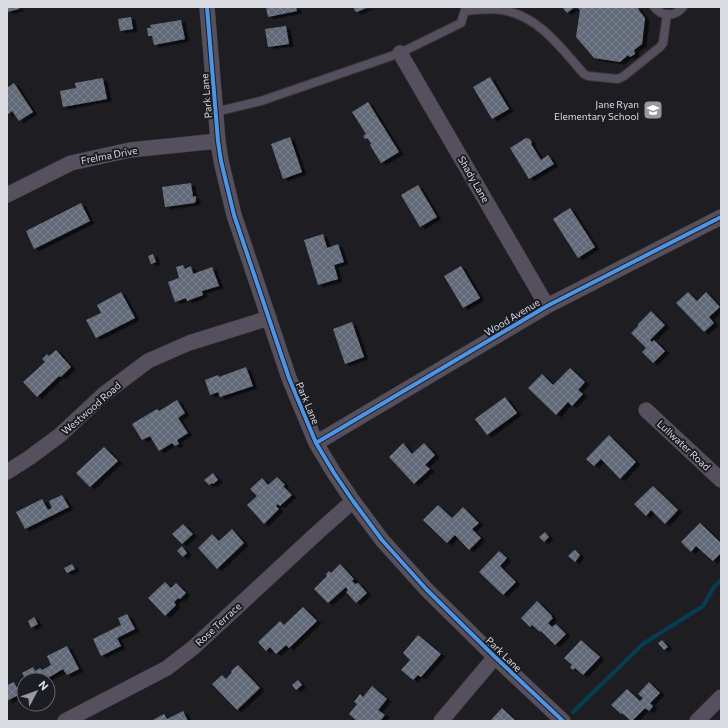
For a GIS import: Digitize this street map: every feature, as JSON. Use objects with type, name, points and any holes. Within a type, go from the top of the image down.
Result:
[{"type":"street","name":"Park Lane","points":[[206,7],[218,141],[221,161],[234,215],[289,378],[316,443],[353,501],[382,540],[427,590],[563,721]]},
{"type":"street","name":"Shady Lane","points":[[400,53],[547,306]]},
{"type":"street","name":"Frelma Drive","points":[[7,195],[71,163],[130,150],[218,141]]},
{"type":"street","name":"Wood Avenue","points":[[316,443],[547,306],[721,217]]},
{"type":"street","name":"Westwood Road","points":[[7,472],[60,435],[104,394],[148,361],[189,343],[269,318]]},
{"type":"street","name":"Lullwater Road","points":[[646,410],[721,480]]},
{"type":"street","name":"Rose Terrace","points":[[65,721],[167,668],[194,647],[353,501]]},
{"type":"street","points":[[441,721],[495,657]]},
{"type":"street","points":[[697,721],[721,696]]},
{"type":"lane","points":[[654,7],[659,12],[671,15],[677,13],[683,7]]},
{"type":"lane","points":[[215,112],[261,101],[400,53],[461,23],[466,9],[503,10],[522,16],[535,23],[543,30],[584,74],[588,76],[618,79],[660,48],[663,43],[667,14]]},
{"type":"building","points":[[7,7],[19,7],[19,9],[7,12]]},
{"type":"building","points":[[266,7],[296,7],[297,11],[268,17]]},
{"type":"building","points":[[353,7],[369,7],[357,12]]},
{"type":"building","points":[[562,7],[575,7],[567,13]]},
{"type":"building","points":[[577,7],[638,7],[645,18],[642,44],[634,50],[635,54],[630,57],[628,55],[620,62],[594,58],[576,37],[580,10]]},
{"type":"building","points":[[131,17],[133,29],[120,31],[118,19]]},
{"type":"building","points":[[181,20],[185,39],[154,45],[152,36],[148,36],[147,28],[151,28],[150,25]]},
{"type":"building","points":[[286,26],[289,44],[268,47],[265,29]]},
{"type":"building","points":[[490,77],[509,109],[492,119],[473,87]]},
{"type":"building","points":[[102,78],[107,99],[63,107],[60,91],[76,88],[75,83]]},
{"type":"building","points":[[14,83],[33,112],[19,121],[12,111],[7,115],[7,88]]},
{"type":"building","points":[[368,102],[399,152],[381,163],[370,145],[371,143],[363,136],[366,134],[352,112]]},
{"type":"building","points":[[290,137],[302,172],[283,179],[271,144]]},
{"type":"building","points":[[526,138],[530,139],[531,144],[541,160],[548,155],[554,164],[529,179],[510,148]]},
{"type":"building","points":[[191,183],[193,197],[196,196],[196,201],[194,203],[165,207],[162,187]]},
{"type":"building","points":[[418,185],[437,217],[420,227],[401,195]]},
{"type":"building","points":[[81,203],[90,221],[34,249],[26,231]]},
{"type":"building","points":[[570,208],[595,247],[578,258],[553,219]]},
{"type":"building","points":[[323,234],[327,248],[338,244],[344,262],[334,265],[338,279],[318,285],[304,240]]},
{"type":"building","points":[[153,254],[156,262],[151,264],[148,256]]},
{"type":"building","points":[[183,265],[185,269],[191,266],[193,274],[212,267],[219,286],[202,291],[203,295],[187,301],[186,298],[175,302],[168,282],[179,278],[176,267]]},
{"type":"building","points":[[461,266],[480,298],[463,308],[444,276]]},
{"type":"building","points":[[121,292],[135,318],[96,338],[86,320],[101,313],[97,305]]},
{"type":"building","points":[[688,292],[697,301],[706,292],[720,307],[709,317],[714,323],[704,332],[676,303]]},
{"type":"building","points":[[651,311],[665,325],[650,340],[652,342],[654,340],[665,351],[653,363],[642,352],[646,348],[631,333]]},
{"type":"building","points":[[352,322],[364,357],[345,364],[333,329]]},
{"type":"building","points":[[56,350],[71,367],[37,397],[23,382],[45,362],[42,359],[47,354],[49,356]]},
{"type":"building","points":[[246,367],[253,386],[220,397],[218,392],[210,395],[205,380],[218,375],[219,377]]},
{"type":"building","points":[[570,368],[585,382],[578,390],[583,394],[572,406],[568,402],[556,415],[528,388],[542,374],[553,385]]},
{"type":"building","points":[[505,397],[517,413],[487,435],[475,419]]},
{"type":"building","points":[[177,400],[185,413],[178,418],[188,433],[177,440],[179,444],[175,446],[172,443],[159,451],[150,436],[142,440],[132,424],[157,409],[159,411]]},
{"type":"building","points":[[609,435],[636,462],[620,479],[601,459],[594,466],[586,459]]},
{"type":"building","points":[[403,443],[412,454],[424,443],[435,455],[425,465],[430,469],[414,484],[389,457]]},
{"type":"building","points":[[104,447],[118,461],[90,487],[76,473]]},
{"type":"building","points":[[213,473],[218,480],[209,485],[204,480]]},
{"type":"building","points":[[277,477],[292,495],[280,506],[278,504],[276,506],[279,509],[264,524],[247,505],[257,496],[250,489],[262,478],[268,485]]},
{"type":"building","points":[[653,486],[678,510],[665,524],[651,510],[646,516],[634,504]]},
{"type":"building","points":[[62,495],[69,507],[25,529],[16,512],[42,499],[48,510],[52,508],[49,501]]},
{"type":"building","points":[[438,505],[452,518],[463,507],[479,523],[472,529],[481,538],[469,550],[455,535],[447,543],[423,520]]},
{"type":"building","points":[[700,523],[721,543],[721,553],[713,561],[696,546],[691,552],[681,542]]},
{"type":"building","points":[[183,524],[193,534],[182,544],[172,534]]},
{"type":"building","points":[[232,529],[244,543],[217,569],[198,548],[212,534],[219,541]]},
{"type":"building","points":[[545,532],[549,537],[544,542],[539,537]]},
{"type":"building","points":[[182,546],[187,553],[183,557],[177,551]]},
{"type":"building","points":[[575,550],[580,555],[575,562],[568,556]]},
{"type":"building","points":[[499,551],[507,558],[500,566],[516,582],[503,595],[479,572]]},
{"type":"building","points":[[72,564],[75,569],[67,573],[64,568]]},
{"type":"building","points":[[340,564],[354,579],[352,581],[355,584],[358,583],[367,593],[356,603],[346,592],[348,590],[346,587],[328,603],[314,589],[327,576],[326,574],[329,571],[331,573]]},
{"type":"building","points":[[165,582],[171,588],[176,583],[186,593],[174,602],[176,605],[165,616],[148,598]]},
{"type":"building","points":[[537,601],[553,618],[548,623],[552,627],[556,624],[566,634],[555,645],[541,631],[540,632],[532,625],[530,627],[521,618]]},
{"type":"building","points":[[303,607],[317,621],[289,648],[286,645],[276,654],[270,647],[266,651],[258,642],[280,621],[284,625]]},
{"type":"building","points":[[127,614],[135,629],[117,638],[121,646],[101,656],[93,639],[121,625],[118,618]]},
{"type":"building","points":[[34,617],[38,624],[31,628],[28,621]]},
{"type":"building","points":[[418,635],[441,654],[421,677],[418,675],[413,680],[401,670],[410,660],[403,653]]},
{"type":"building","points":[[581,640],[600,657],[583,675],[575,668],[573,670],[570,667],[572,665],[564,658]]},
{"type":"building","points":[[662,640],[668,647],[664,650],[658,643]]},
{"type":"building","points":[[67,646],[79,669],[67,675],[63,669],[56,673],[24,672],[33,667],[35,671],[40,668],[42,670],[51,665],[47,656]]},
{"type":"building","points":[[238,665],[260,688],[237,710],[212,684],[222,675],[226,679],[232,672],[231,671]]},
{"type":"building","points":[[298,680],[302,685],[296,690],[292,685]]},
{"type":"building","points":[[14,682],[16,686],[16,696],[7,701],[7,685]]},
{"type":"building","points":[[649,682],[660,693],[650,703],[653,706],[649,711],[645,708],[631,721],[611,705],[627,689],[640,701],[643,698],[638,694]]},
{"type":"building","points":[[372,686],[387,699],[378,710],[385,715],[380,721],[357,721],[349,714],[357,704],[354,702],[360,694],[363,697]]},
{"type":"building","points":[[502,708],[516,721],[490,721]]},
{"type":"building","points":[[183,711],[188,721],[151,721],[164,714],[167,719]]},
{"type":"waterway","points":[[573,712],[643,644],[703,606],[714,587],[721,580]]},
{"type":"cycle path","points":[[207,7],[218,141],[221,161],[234,215],[289,378],[316,443],[353,501],[382,540],[427,590],[563,721]]},
{"type":"cycle path","points":[[316,443],[547,306],[721,217]]},
{"type":"place","name":"Jane Ryan Elementary School","points":[[653,110]]}]
